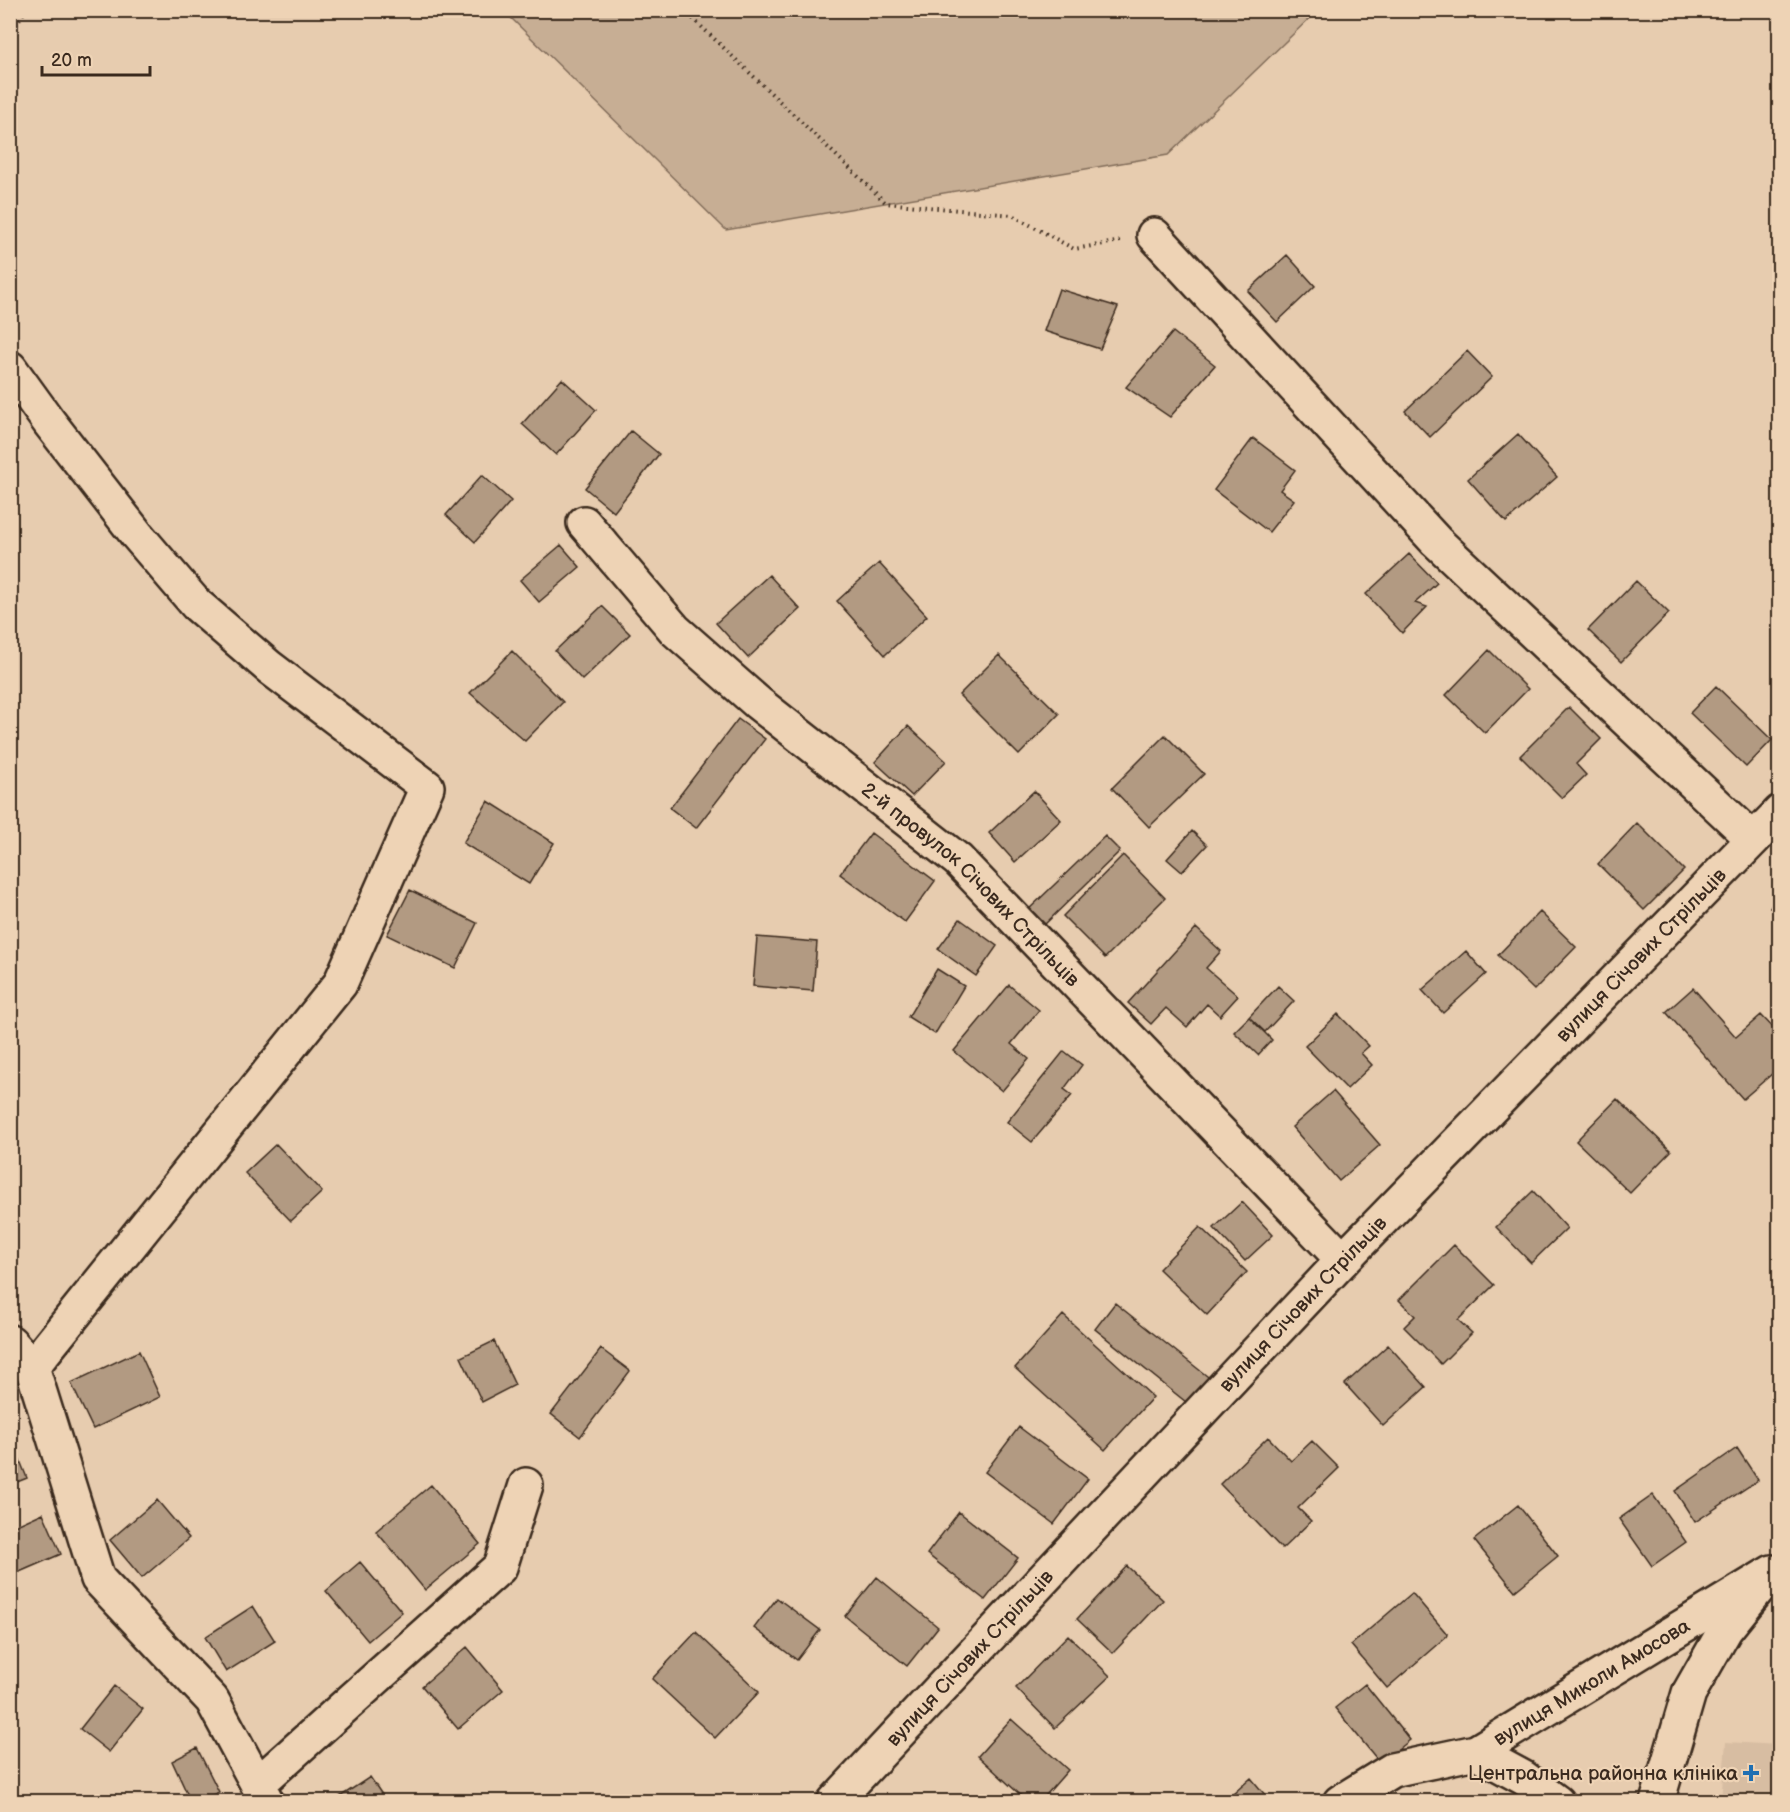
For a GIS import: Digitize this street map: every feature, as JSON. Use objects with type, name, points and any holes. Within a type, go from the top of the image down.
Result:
[{"type":"street","points":[[1154,236],[1436,541],[1753,839]]},
{"type":"street","points":[[10,368],[137,535],[196,604],[268,667],[427,787],[340,984],[32,1367]]},
{"type":"street","name":"2-й провулок Січових Стрільців","points":[[584,523],[675,630],[758,702],[958,860],[1343,1260]]},
{"type":"street","name":"вулиця Січових Стрільців","points":[[834,1802],[1343,1260],[1779,812]]},
{"type":"street","points":[[10,1342],[32,1367],[98,1579],[213,1700],[262,1793],[500,1567],[526,1485]]},
{"type":"street","name":"вулиця Миколи Амосова","points":[[1340,1802],[1392,1770],[1476,1752],[1776,1569]]},
{"type":"street","name":"вулиця Миколи Амосова","points":[[1657,1802],[1689,1693],[1725,1630],[1776,1569]]},
{"type":"street","points":[[1476,1752],[1520,1790],[1557,1802]]},
{"type":"path","points":[[10,35],[25,10]]},
{"type":"path","points":[[684,10],[886,203],[1012,215],[1074,249],[1154,236]]},
{"type":"shaded area","points":[[504,11],[1317,11],[1168,155],[726,230]]},
{"type":"shaded area","name":"Центральна районна клініка","points":[[1726,1742],[1779,1745],[1779,1801],[1721,1801]]},
{"type":"building","points":[[1287,255],[1315,286],[1277,322],[1248,291]]},
{"type":"building","points":[[1059,289],[1118,307],[1100,349],[1044,331]]},
{"type":"building","points":[[1173,332],[1215,365],[1170,417],[1126,387]]},
{"type":"building","points":[[1467,351],[1492,377],[1430,437],[1405,411]]},
{"type":"building","points":[[562,379],[596,410],[556,455],[522,424]]},
{"type":"building","points":[[631,431],[659,454],[614,512],[585,488]]},
{"type":"building","points":[[1518,434],[1557,477],[1506,522],[1468,479]]},
{"type":"building","points":[[1253,438],[1295,470],[1280,490],[1294,500],[1269,532],[1214,490]]},
{"type":"building","points":[[482,475],[511,501],[475,542],[446,515]]},
{"type":"building","points":[[561,545],[580,567],[539,602],[520,580]]},
{"type":"building","points":[[1409,554],[1437,583],[1415,603],[1427,607],[1402,633],[1366,594]]},
{"type":"building","points":[[879,563],[927,616],[885,655],[837,601]]},
{"type":"building","points":[[769,575],[800,609],[748,658],[716,623]]},
{"type":"building","points":[[1636,581],[1669,613],[1621,662],[1588,630]]},
{"type":"building","points":[[602,606],[630,634],[582,680],[555,651]]},
{"type":"building","points":[[1489,650],[1528,689],[1485,733],[1446,695]]},
{"type":"building","points":[[512,651],[563,702],[525,741],[470,693]]},
{"type":"building","points":[[999,655],[1059,714],[1019,755],[959,695]]},
{"type":"building","points":[[1716,686],[1772,740],[1746,767],[1690,713]]},
{"type":"building","points":[[1569,707],[1601,739],[1576,764],[1586,775],[1562,798],[1520,756]]},
{"type":"building","points":[[738,719],[765,739],[696,828],[670,808]]},
{"type":"building","points":[[908,726],[946,761],[912,796],[875,762]]},
{"type":"building","points":[[1165,735],[1204,774],[1149,827],[1112,788]]},
{"type":"building","points":[[1034,791],[1061,820],[1015,862],[989,833]]},
{"type":"building","points":[[488,801],[554,843],[529,884],[463,843]]},
{"type":"building","points":[[1637,823],[1684,870],[1644,910],[1598,864]]},
{"type":"building","points":[[1192,831],[1207,845],[1182,872],[1167,859]]},
{"type":"building","points":[[871,833],[935,881],[905,922],[840,874]]},
{"type":"building","points":[[1105,836],[1120,851],[1041,928],[1026,912]]},
{"type":"building","points":[[1123,855],[1165,898],[1105,958],[1063,916]]},
{"type":"building","points":[[410,890],[477,923],[455,968],[387,935]]},
{"type":"building","points":[[1780,899],[1780,917],[1770,907]]},
{"type":"building","points":[[1540,912],[1576,947],[1534,990],[1498,955]]},
{"type":"building","points":[[960,919],[997,946],[976,976],[938,949]]},
{"type":"building","points":[[1196,928],[1221,951],[1206,968],[1238,996],[1220,1016],[1207,1004],[1187,1027],[1166,1008],[1151,1024],[1128,1003]]},
{"type":"building","points":[[757,937],[817,942],[813,991],[753,986]]},
{"type":"building","points":[[1466,951],[1486,974],[1443,1013],[1422,990]]},
{"type":"building","points":[[937,969],[964,986],[935,1034],[908,1017]]},
{"type":"building","points":[[1009,985],[1039,1010],[1011,1044],[1029,1059],[1002,1091],[954,1051]]},
{"type":"building","points":[[1278,986],[1294,1001],[1265,1032],[1249,1017]]},
{"type":"building","points":[[1693,988],[1736,1037],[1761,1015],[1780,1035],[1780,1067],[1743,1099],[1666,1012]]},
{"type":"building","points":[[1338,1014],[1369,1046],[1361,1053],[1372,1065],[1347,1089],[1305,1046]]},
{"type":"building","points":[[1249,1017],[1272,1040],[1258,1055],[1234,1032]]},
{"type":"building","points":[[1064,1051],[1082,1065],[1064,1089],[1072,1095],[1032,1142],[1007,1122]]},
{"type":"building","points":[[1333,1091],[1380,1145],[1339,1181],[1292,1127]]},
{"type":"building","points":[[1617,1099],[1671,1151],[1630,1193],[1576,1141]]},
{"type":"building","points":[[276,1144],[322,1192],[291,1221],[245,1173]]},
{"type":"building","points":[[1533,1191],[1567,1228],[1531,1263],[1496,1227]]},
{"type":"building","points":[[1242,1202],[1273,1235],[1245,1261],[1214,1228]]},
{"type":"building","points":[[1200,1227],[1247,1272],[1207,1315],[1159,1269]]},
{"type":"building","points":[[1454,1245],[1494,1285],[1458,1320],[1472,1333],[1441,1364],[1404,1327],[1415,1316],[1399,1300]]},
{"type":"building","points":[[1115,1303],[1212,1380],[1191,1406],[1095,1329]]},
{"type":"building","points":[[1063,1315],[1153,1397],[1105,1450],[1015,1368]]},
{"type":"building","points":[[494,1341],[515,1385],[482,1402],[461,1357]]},
{"type":"building","points":[[1388,1345],[1426,1387],[1383,1426],[1345,1384]]},
{"type":"building","points":[[601,1349],[630,1371],[580,1437],[551,1414]]},
{"type":"building","points":[[139,1351],[160,1397],[93,1429],[71,1383]]},
{"type":"building","points":[[1019,1427],[1088,1479],[1054,1524],[985,1472]]},
{"type":"building","points":[[1268,1437],[1291,1461],[1312,1441],[1339,1468],[1298,1508],[1311,1521],[1282,1549],[1220,1484]]},
{"type":"building","points":[[13,1443],[27,1478],[10,1485],[10,1444]]},
{"type":"building","points":[[1737,1448],[1758,1480],[1695,1522],[1675,1491]]},
{"type":"building","points":[[431,1485],[480,1544],[425,1590],[376,1531]]},
{"type":"building","points":[[1653,1495],[1686,1542],[1652,1566],[1619,1519]]},
{"type":"building","points":[[157,1500],[189,1538],[142,1578],[110,1540]]},
{"type":"building","points":[[1518,1505],[1558,1556],[1515,1591],[1474,1540]]},
{"type":"building","points":[[959,1512],[1018,1558],[985,1600],[927,1554]]},
{"type":"building","points":[[43,1513],[61,1554],[10,1576],[10,1528]]},
{"type":"building","points":[[360,1562],[402,1612],[368,1641],[326,1591]]},
{"type":"building","points":[[1127,1566],[1163,1600],[1113,1653],[1077,1619]]},
{"type":"building","points":[[877,1577],[938,1627],[907,1666],[845,1616]]},
{"type":"building","points":[[1412,1593],[1448,1635],[1387,1688],[1351,1645]]},
{"type":"building","points":[[777,1598],[820,1630],[797,1660],[754,1628]]},
{"type":"building","points":[[253,1606],[275,1641],[226,1672],[205,1637]]},
{"type":"building","points":[[696,1632],[759,1692],[715,1738],[652,1679]]},
{"type":"building","points":[[1068,1635],[1110,1676],[1055,1728],[1016,1688]]},
{"type":"building","points":[[467,1647],[503,1690],[458,1729],[422,1686]]},
{"type":"building","points":[[1365,1684],[1410,1740],[1381,1764],[1335,1708]]},
{"type":"building","points":[[114,1686],[143,1709],[109,1752],[80,1729]]},
{"type":"building","points":[[1011,1719],[1068,1770],[1040,1802],[1028,1802],[978,1756]]},
{"type":"building","points":[[197,1748],[219,1792],[198,1802],[191,1802],[172,1761]]},
{"type":"building","points":[[370,1777],[387,1802],[332,1802]]},
{"type":"building","points":[[1251,1778],[1271,1802],[1224,1802]]},
{"type":"place","name":"Центральна районна клініка","points":[[1751,1773]]}]
